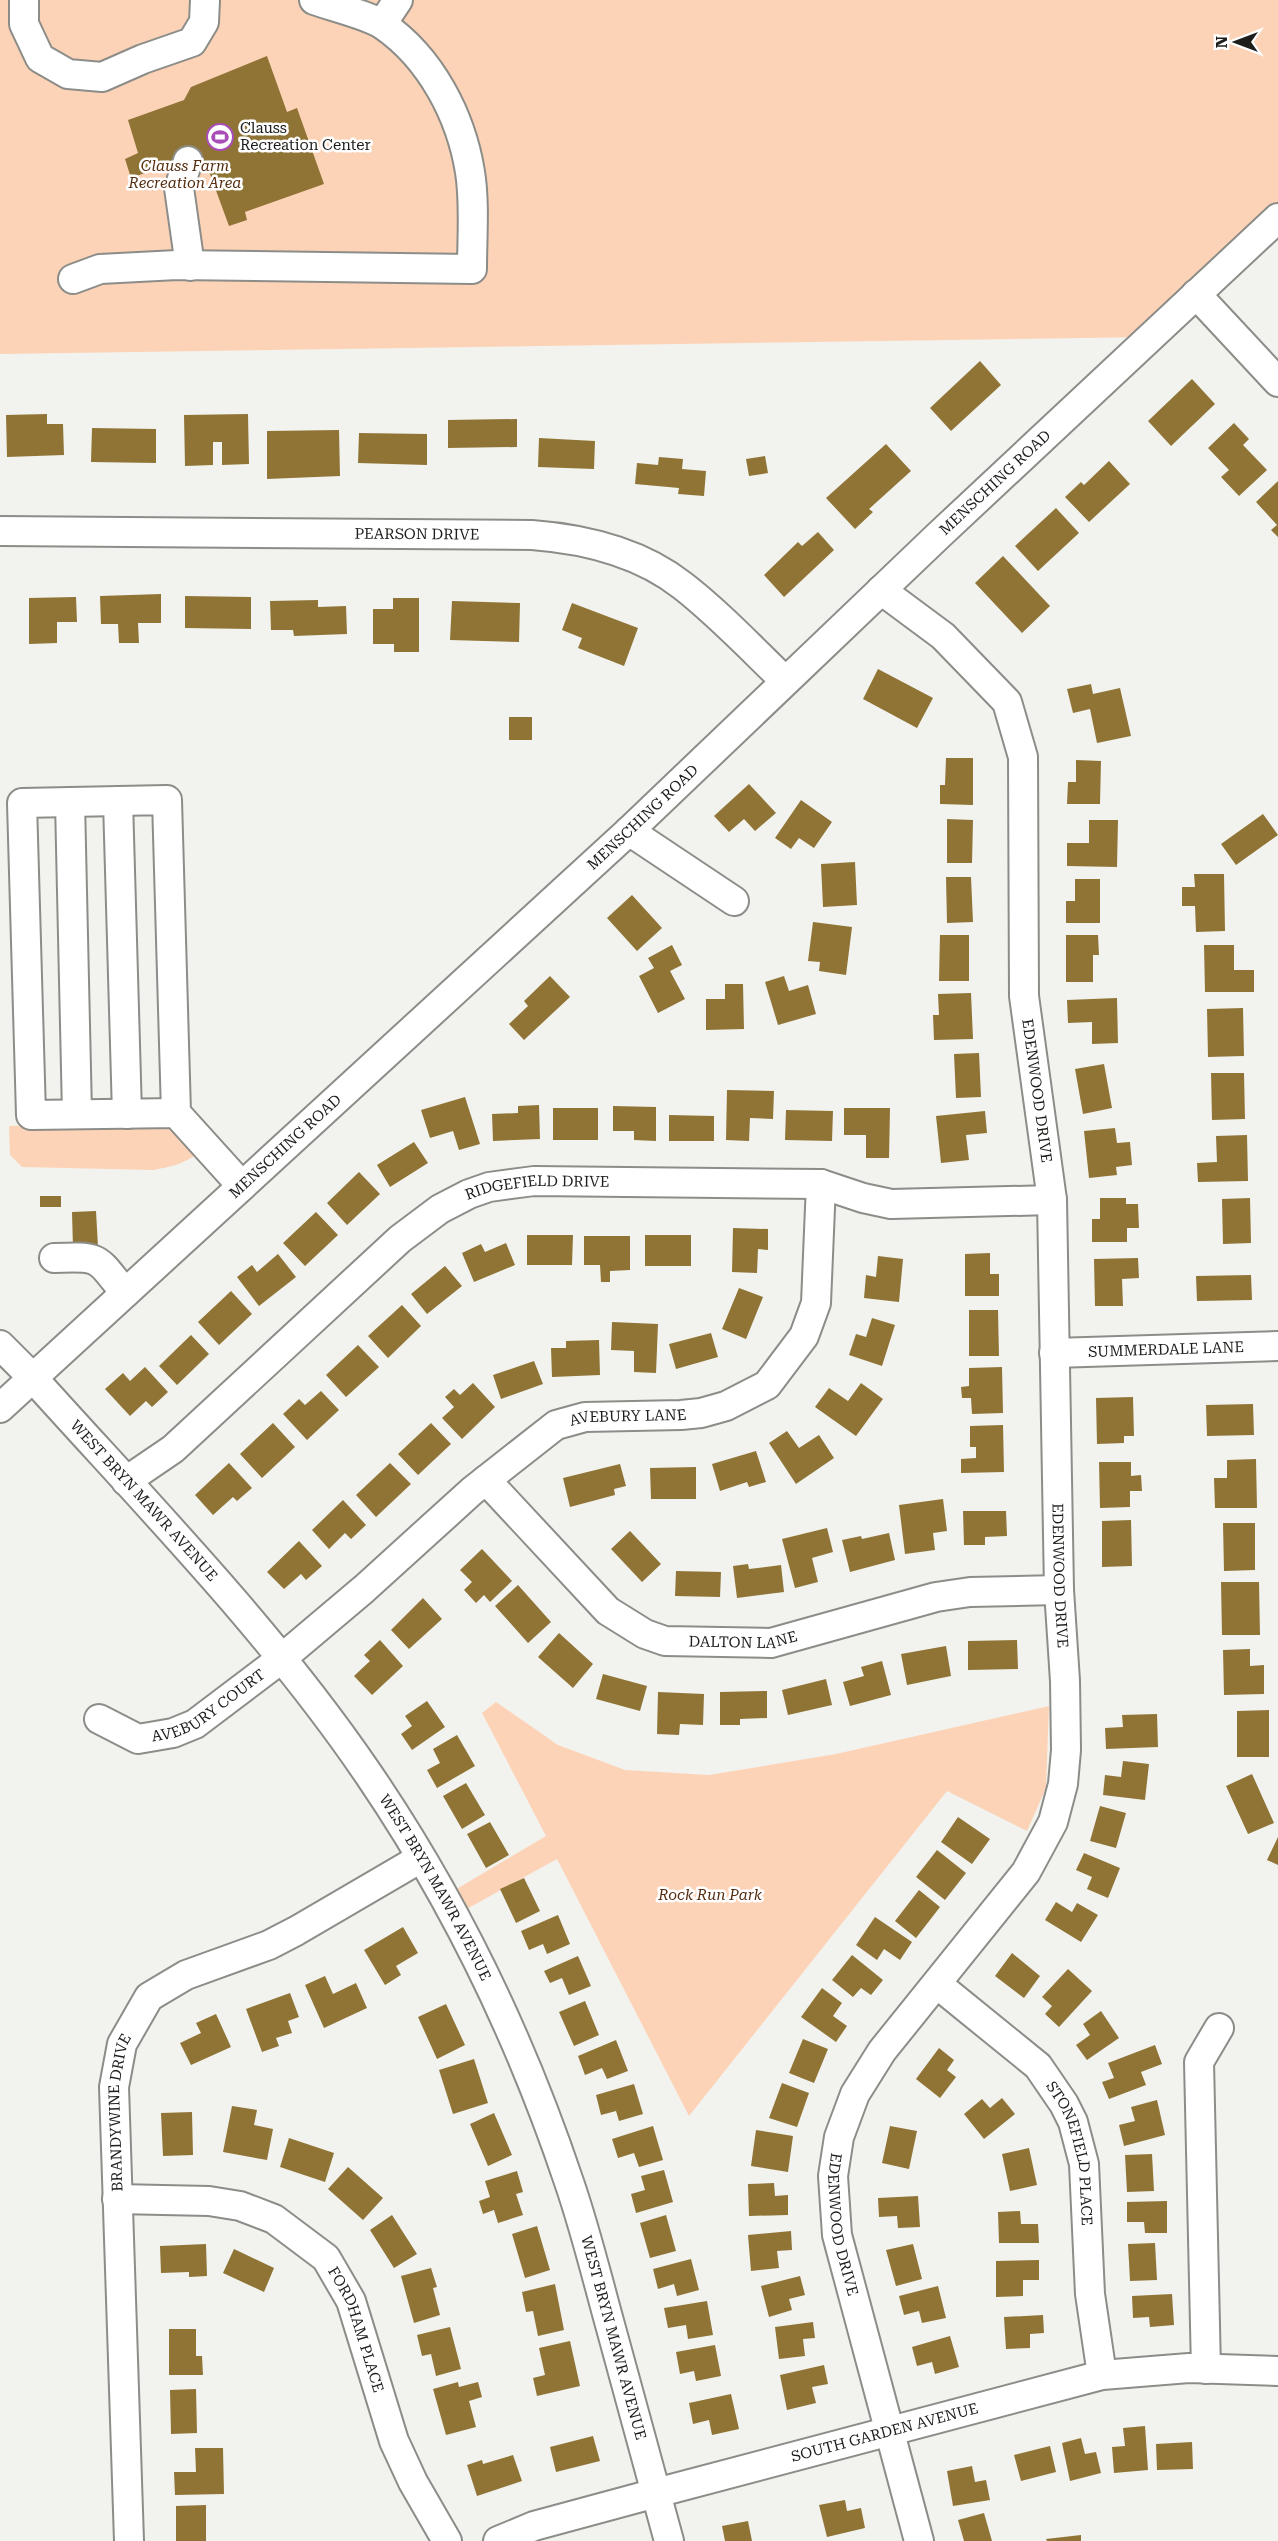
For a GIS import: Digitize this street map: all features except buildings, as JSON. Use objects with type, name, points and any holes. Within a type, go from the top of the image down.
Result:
[{"type":"street","points":[[24,0],[24,24],[40,58],[68,74],[102,77],[143,59],[192,42],[204,22],[205,0]]},
{"type":"street","points":[[73,279],[100,269],[190,266],[472,268],[470,174],[460,128],[423,60],[382,24],[314,0]]},
{"type":"street","points":[[382,24],[398,0]]},
{"type":"street","points":[[178,175],[190,266]]},
{"type":"street","name":"MENSCHING ROAD","points":[[0,1408],[629,831],[881,590],[1278,218]]},
{"type":"street","points":[[1196,294],[1278,382]]},
{"type":"street","name":"PEARSON DRIVE","points":[[0,531],[532,535],[577,540],[631,556],[684,586],[785,681]]},
{"type":"street","name":"EDENWOOD DRIVE","points":[[881,590],[943,636],[1007,702],[1023,758],[1024,996],[1052,1200],[1059,1590],[1066,1750],[1063,1784],[1053,1822],[1026,1872],[882,2051],[855,2094],[839,2137],[833,2176],[837,2235],[919,2541]]},
{"type":"street","points":[[176,1113],[31,1114],[12,858],[22,804],[167,800],[176,1113],[242,1186]]},
{"type":"street","points":[[118,801],[127,1114]]},
{"type":"street","points":[[70,802],[77,1114]]},
{"type":"street","points":[[629,831],[734,901]]},
{"type":"street","name":"RIDGEFIELD DRIVE","points":[[126,1481],[172,1449],[400,1239],[440,1209],[469,1194],[489,1187],[534,1181],[821,1184],[863,1198],[891,1204],[1052,1200]]},
{"type":"street","name":"AVEBURY LANE","points":[[281,1659],[364,1589],[472,1491],[556,1425],[585,1417],[701,1413],[726,1406],[768,1385],[804,1336],[816,1303],[821,1184]]},
{"type":"street","points":[[54,1258],[81,1256],[99,1260],[125,1293]]},
{"type":"street","name":"WEST BRYN MAWR AVENUE","points":[[0,1345],[32,1377],[237,1605],[325,1713],[369,1775],[422,1858],[454,1916],[504,2017],[569,2182],[669,2541]]},
{"type":"street","name":"SUMMERDALE LANE","points":[[1054,1353],[1278,1346]]},
{"type":"street","name":"DALTON LANE","points":[[486,1480],[608,1611],[645,1634],[665,1641],[771,1643],[936,1597],[970,1592],[1059,1590]]},
{"type":"street","name":"AVEBURY COURT","points":[[99,1719],[138,1739],[173,1733],[195,1724],[222,1706],[281,1659]]},
{"type":"street","name":"BRANDYWINE DRIVE","points":[[129,2541],[114,2087],[116,2068],[125,2037],[149,1997],[186,1975],[269,1945],[422,1858]]},
{"type":"street","name":"STONEFIELD PLACE","points":[[937,1984],[1038,2066],[1064,2104],[1073,2122],[1084,2164],[1090,2294],[1102,2375]]},
{"type":"street","points":[[1206,2369],[1199,2062],[1219,2028]]},
{"type":"street","name":"FORDHAM PLACE","points":[[117,2199],[209,2200],[240,2206],[274,2219],[326,2258],[351,2301],[394,2441],[413,2482],[447,2541]]},
{"type":"street","name":"SOUTH GARDEN AVENUE","points":[[498,2541],[534,2526],[1102,2375],[1206,2369],[1278,2371]]},
{"type":"green space","name":"Clauss Farm Recreation Area","points":[[0,0],[1278,0],[1278,220],[1151,337],[0,354]]},
{"type":"green space","points":[[169,1121],[197,1154],[181,1163],[165,1168],[153,1170],[22,1167],[10,1155],[9,1126]]},
{"type":"green space","name":"Rock Run Park","points":[[496,1702],[558,1745],[625,1770],[709,1775],[836,1754],[1049,1706],[1046,1788],[1027,1831],[947,1791],[689,2116],[557,1859],[454,1916],[443,1897],[546,1836],[482,1713]]},
{"type":"place","name":"Clauss Recreation Center","points":[[220,137]]}]
